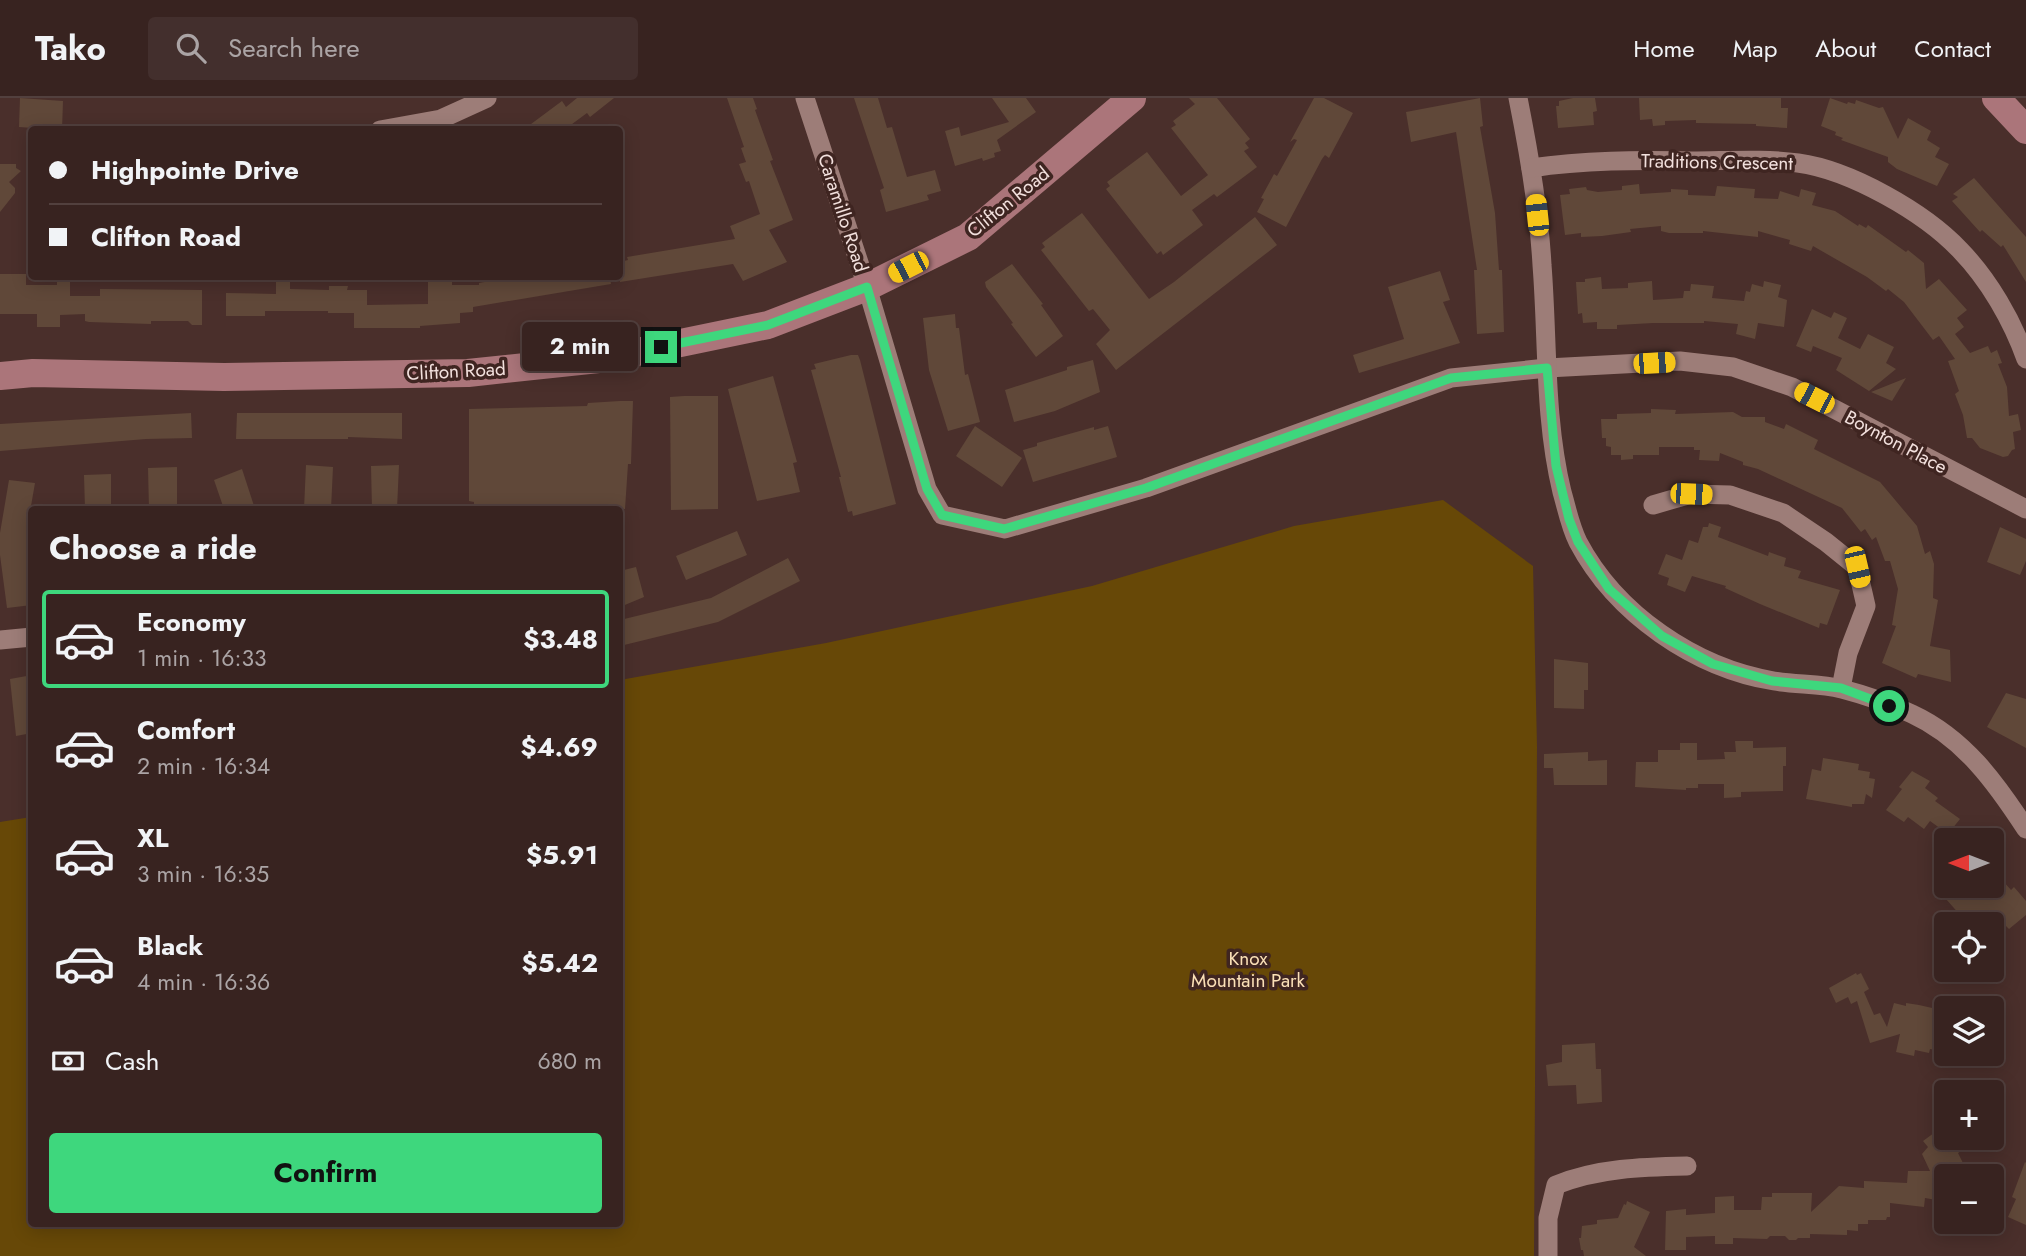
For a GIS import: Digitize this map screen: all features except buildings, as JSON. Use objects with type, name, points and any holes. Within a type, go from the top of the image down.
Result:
[{"type":"main road","name":"Clifton Road","points":[[0,376],[33,373],[224,377],[468,373],[608,358],[768,325],[867,287],[968,237],[1132,98]]},
{"type":"main road","points":[[1996,98],[2026,130]]},
{"type":"street","points":[[402,126],[441,119],[487,98]]},
{"type":"street","name":"Caramillo Road","points":[[805,98],[867,287],[927,489]]},
{"type":"street","points":[[1518,98],[1531,168],[1542,263],[1547,368],[1556,466],[1569,519],[1578,542],[1609,589],[1662,636],[1713,664],[1772,681],[1841,688],[1913,714],[1949,736],[1979,763],[2026,829]]},
{"type":"street","name":"Traditions Crescent","points":[[1531,168],[1560,163],[1625,161],[1772,161],[1799,163],[1850,176],[1912,211],[1960,249],[1994,294],[2026,359]]},
{"type":"street","name":"Boynton Place","points":[[927,489],[942,515],[1004,529],[1146,488],[1451,378],[1547,368],[1680,361],[1733,367],[1792,387],[2026,509]]},
{"type":"street","points":[[1653,505],[1691,494],[1730,495],[1783,513],[1857,567],[1866,606],[1848,653],[1841,688]]},
{"type":"street","points":[[0,640],[28,637]]},
{"type":"street","points":[[1548,1256],[1548,1217],[1556,1185],[1572,1178],[1613,1170],[1687,1166]]},
{"type":"green space","name":"Knox Mountain Park","points":[[1443,500],[1533,566],[1537,747],[1534,1256],[0,1256],[0,822],[28,817],[28,1227],[623,1227],[623,679],[826,643],[1092,586],[1294,526]]},
{"type":"route","points":[[661,347],[768,325],[867,287],[927,489],[942,515],[1004,529],[1146,488],[1451,378],[1547,368],[1556,466],[1569,519],[1578,542],[1609,589],[1662,636],[1713,664],[1772,681],[1841,688],[1889,706]]}]
